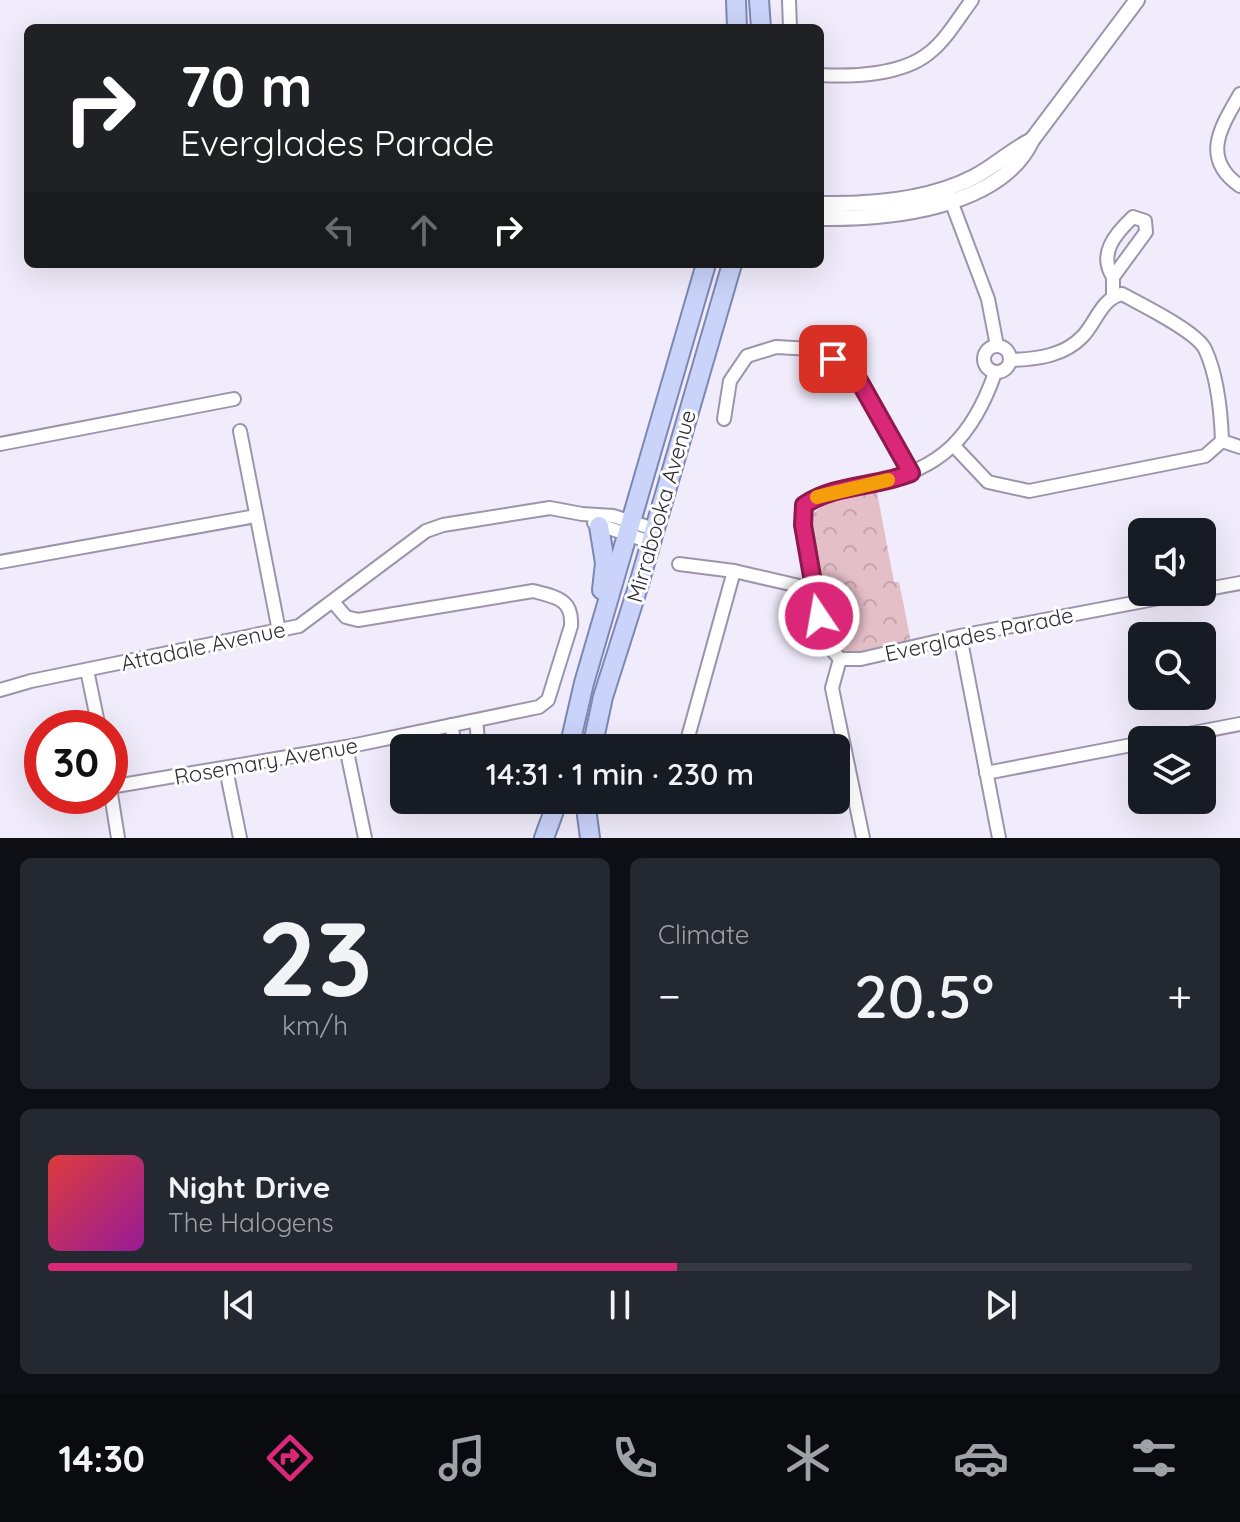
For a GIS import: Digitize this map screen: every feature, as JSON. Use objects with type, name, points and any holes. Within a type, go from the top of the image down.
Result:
[{"type":"main road","points":[[736,0],[737,24]]},
{"type":"main road","points":[[759,0],[761,24]]},
{"type":"main road","name":"Mirrabooka Avenue","points":[[573,734],[597,637],[705,268]]},
{"type":"main road","name":"Mirrabooka Avenue","points":[[595,734],[603,697],[731,268]]},
{"type":"main road","points":[[597,637],[605,563],[599,526]]},
{"type":"main road","points":[[544,838],[553,814]]},
{"type":"main road","points":[[587,814],[590,838]]},
{"type":"street","points":[[789,0],[790,24]]},
{"type":"street","points":[[824,75],[882,71],[921,59],[937,46],[972,0]]},
{"type":"street","points":[[824,218],[903,213],[949,195],[1032,140],[1137,0]]},
{"type":"street","points":[[1240,94],[1218,131],[1218,158],[1226,176],[1240,186]]},
{"type":"street","points":[[824,204],[949,195]]},
{"type":"street","points":[[949,195],[988,299],[997,346]]},
{"type":"street","points":[[1113,277],[1146,232],[1145,221],[1133,217],[1105,255],[1106,267],[1113,277],[1113,296]]},
{"type":"street","points":[[1011,360],[1045,357],[1073,345],[1088,330],[1107,301],[1122,294],[1162,315],[1204,346],[1220,404],[1222,441]]},
{"type":"street","points":[[863,838],[832,688],[840,659],[826,643],[812,589],[803,525],[804,505],[820,494],[911,473],[954,446],[979,412],[995,373],[1007,368],[1011,360],[1008,352],[997,346],[989,349],[984,356],[987,368],[995,373]]},
{"type":"street","points":[[724,419],[730,381],[747,356],[776,347],[813,349],[853,370],[911,473]]},
{"type":"street","points":[[0,444],[234,399]]},
{"type":"street","points":[[240,431],[279,631]]},
{"type":"street","points":[[954,446],[988,482],[1004,488],[1029,491],[1205,456],[1222,441]]},
{"type":"street","points":[[1222,441],[1240,447]]},
{"type":"street","name":"Attadale Avenue","points":[[0,690],[299,626],[434,528],[550,508],[613,516],[629,528]]},
{"type":"street","name":"Attadale Avenue","points":[[582,514],[599,526],[629,528],[652,535]]},
{"type":"street","points":[[0,562],[256,516]]},
{"type":"street","points":[[679,564],[734,571],[812,589]]},
{"type":"street","points":[[689,734],[734,571]]},
{"type":"street","points":[[1216,587],[1240,583]]},
{"type":"street","name":"Rosemary Avenue","points":[[128,785],[346,747],[539,707],[548,700],[571,626],[572,613],[557,597],[525,591],[358,620],[346,617],[333,602]]},
{"type":"street","name":"Everglades Parade","points":[[840,659],[861,659],[960,636],[1128,604]]},
{"type":"street","points":[[960,636],[999,838]]},
{"type":"street","points":[[87,670],[95,710]]},
{"type":"street","name":"Attadale Avenue","points":[[0,681],[31,681]]},
{"type":"street","points":[[476,721],[477,734]]},
{"type":"street","points":[[1216,729],[1240,724]]},
{"type":"street","points":[[451,725],[453,734]]},
{"type":"street","points":[[986,773],[1128,746]]},
{"type":"street","points":[[346,747],[365,838]]},
{"type":"street","points":[[226,769],[240,838]]},
{"type":"street","points":[[114,814],[118,838]]},
{"type":"green space","points":[[877,492],[894,582],[899,582],[911,642],[844,655],[830,640],[808,525],[812,515],[828,501]]},
{"type":"slow traffic","points":[[817,497],[888,480]]},
{"type":"route","points":[[819,616],[803,525],[804,505],[820,494],[911,473],[853,370],[833,359]]}]
